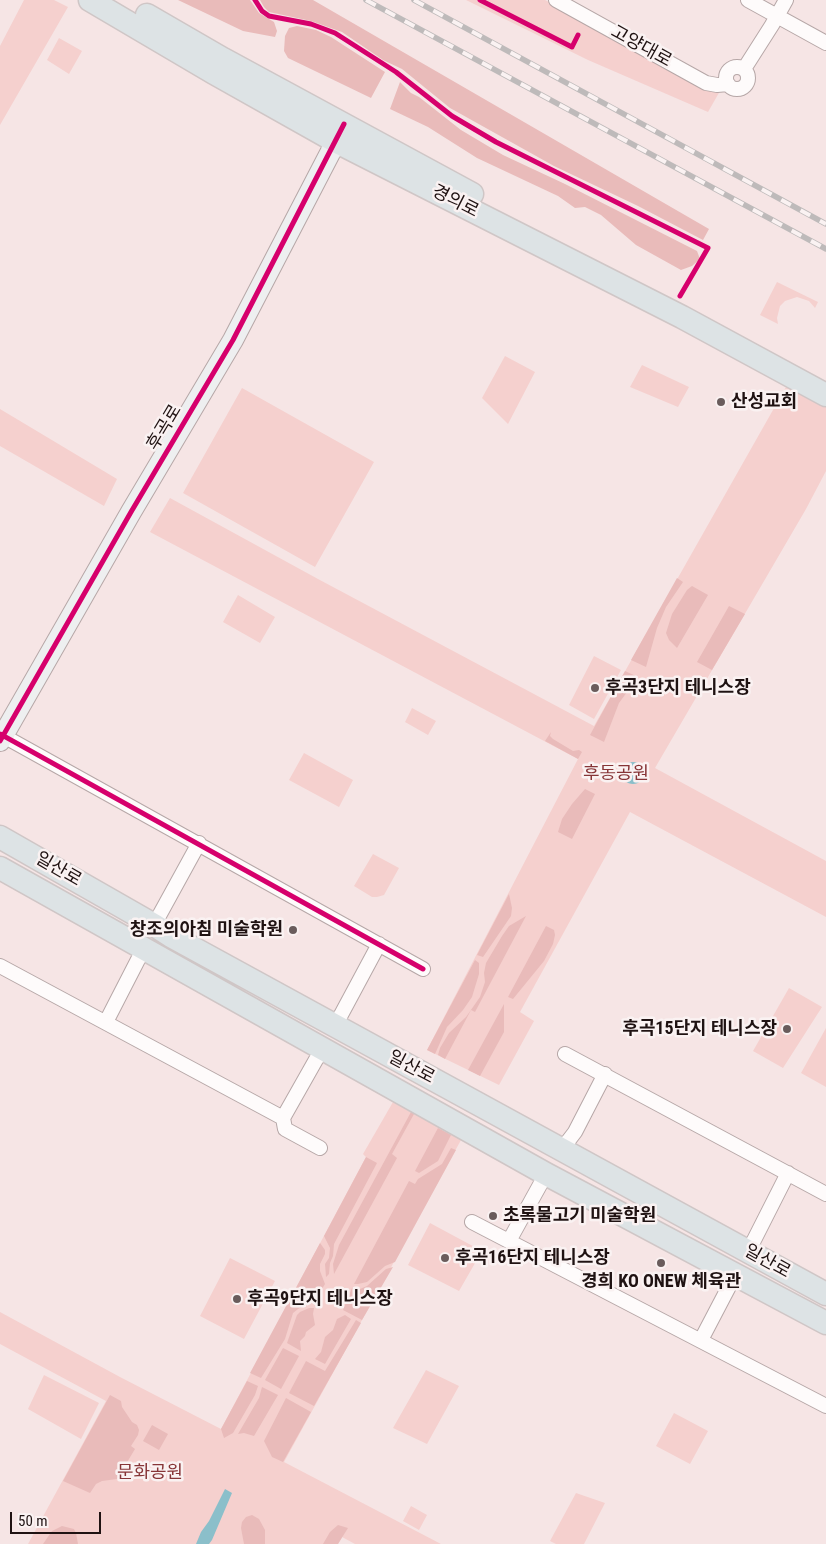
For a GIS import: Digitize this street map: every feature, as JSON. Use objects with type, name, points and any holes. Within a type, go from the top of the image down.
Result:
[{"type":"main road","name":"경의로","points":[[90,0],[214,73],[340,133],[687,309],[826,387]]},
{"type":"main road","name":"경의로","points":[[120,0],[223,59],[340,133],[826,395]]},
{"type":"main road","name":"일산로","points":[[0,837],[170,936],[826,1294]]},
{"type":"main road","name":"일산로","points":[[0,868],[546,1174],[826,1323]]},
{"type":"street","name":"고양대로","points":[[556,0],[706,83],[717,85],[728,84],[727,76],[730,70],[737,67],[744,69],[777,16]]},
{"type":"street","points":[[748,0],[826,42]]},
{"type":"street","points":[[777,16],[786,0]]},
{"type":"street","name":"후곡로","points":[[1,737],[130,512],[234,340],[340,133]]},
{"type":"street","points":[[1,737],[199,843],[423,969]]},
{"type":"street","points":[[154,925],[199,843]]},
{"type":"street","points":[[334,1026],[379,944]]},
{"type":"street","points":[[106,1022],[144,948]]},
{"type":"street","points":[[0,966],[283,1118]]},
{"type":"street","points":[[320,1148],[285,1129],[283,1118],[322,1048]]},
{"type":"street","points":[[566,1054],[826,1194]]},
{"type":"street","points":[[562,1149],[575,1132],[605,1074]]},
{"type":"street","points":[[748,1252],[788,1173]]},
{"type":"street","points":[[509,1241],[546,1174]]},
{"type":"street","points":[[472,1222],[826,1406]]},
{"type":"street","points":[[700,1340],[735,1275]]},
{"type":"green space","points":[[24,0],[54,0],[68,7],[0,125],[0,46]]},
{"type":"green space","points":[[466,0],[545,0],[704,85],[720,91],[708,112],[588,60]]},
{"type":"green space","points":[[59,38],[82,51],[69,74],[47,60]]},
{"type":"green space","points":[[777,282],[818,302],[815,308],[809,301],[797,297],[785,301],[780,306],[777,318],[778,324],[760,315]]},
{"type":"green space","points":[[505,356],[535,372],[508,424],[482,398]]},
{"type":"green space","points":[[642,365],[689,387],[678,407],[630,387]]},
{"type":"green space","name":"후동공원","points":[[786,387],[826,407],[826,471],[806,509],[655,768],[826,861],[826,917],[630,812],[520,1012],[534,1021],[499,1085],[427,1050],[578,759],[150,532],[170,498],[594,726]]},
{"type":"green space","points":[[242,388],[374,462],[315,567],[183,493]]},
{"type":"green space","points":[[0,409],[117,479],[104,506],[0,446]]},
{"type":"green space","points":[[238,595],[275,617],[260,643],[223,622]]},
{"type":"green space","name":"후곡3단지 테니스장","points":[[594,656],[621,670],[594,719],[569,705]]},
{"type":"green space","points":[[412,708],[436,721],[428,735],[405,722]]},
{"type":"green space","points":[[304,753],[353,780],[339,807],[289,780]]},
{"type":"green space","points":[[373,854],[399,868],[384,895],[377,897],[372,897],[354,886]]},
{"type":"green space","name":"후곡15단지 테니스장","points":[[789,988],[822,1007],[783,1068],[753,1051]]},
{"type":"green space","points":[[826,1028],[826,1087],[801,1073]]},
{"type":"green space","name":"문화공원","points":[[393,1102],[461,1140],[284,1462],[441,1544],[355,1544],[342,1537],[338,1544],[28,1544],[106,1401],[0,1344],[0,1312],[221,1429],[366,1157],[363,1154]]},
{"type":"green space","name":"후곡16단지 테니스장","points":[[430,1223],[482,1251],[459,1291],[408,1265]]},
{"type":"green space","name":"후곡9단지 테니스장","points":[[230,1258],[275,1281],[244,1339],[200,1316]]},
{"type":"green space","points":[[426,1370],[459,1386],[427,1444],[393,1428]]},
{"type":"green space","points":[[44,1375],[99,1403],[81,1439],[28,1409]]},
{"type":"green space","points":[[674,1413],[708,1431],[690,1464],[656,1446]]},
{"type":"green space","points":[[576,1493],[605,1503],[584,1544],[556,1544],[550,1541]]},
{"type":"green space","points":[[411,1506],[427,1515],[419,1530],[403,1521]]},
{"type":"shaded area","points":[[178,0],[250,0],[259,13],[274,22],[277,31],[275,37],[243,31]]},
{"type":"shaded area","points":[[260,0],[313,0],[709,229],[703,240],[638,206],[554,166],[450,108],[402,69],[383,60],[342,32],[311,21],[269,12]]},
{"type":"shaded area","points":[[297,26],[316,30],[331,37],[385,72],[371,98],[288,58],[284,51],[285,36],[289,28]]},
{"type":"shaded area","points":[[400,82],[411,93],[419,97],[461,130],[503,155],[565,184],[697,251],[700,259],[692,266],[681,270],[636,245],[601,215],[585,207],[575,208],[558,196],[477,158],[428,127],[390,109]]},
{"type":"shaded area","points":[[677,578],[683,582],[666,607],[657,628],[646,667],[631,660]]},
{"type":"shaded area","points":[[692,586],[708,595],[677,648],[669,640],[666,633],[672,614],[687,590]]},
{"type":"shaded area","points":[[729,606],[745,614],[712,670],[697,662]]},
{"type":"shaded area","points":[[625,671],[638,677],[619,703],[604,742],[590,735]]},
{"type":"shaded area","points":[[551,732],[550,736],[553,739],[573,751],[579,750],[582,752],[578,759],[545,741]]},
{"type":"shaded area","points":[[585,789],[595,794],[572,839],[558,832],[562,819]]},
{"type":"shaded area","points":[[509,894],[512,908],[511,916],[483,957],[477,955]]},
{"type":"shaded area","points":[[526,916],[475,1012],[471,1010],[445,1059],[438,1055],[449,1033],[466,1017],[480,997],[485,982],[486,963],[502,936],[509,926]]},
{"type":"shaded area","points":[[546,926],[554,930],[555,935],[553,944],[544,961],[513,999],[508,997]]},
{"type":"shaded area","points":[[475,960],[479,963],[479,974],[472,997],[447,1027],[435,1054],[427,1050]]},
{"type":"shaded area","points":[[504,1004],[504,1032],[480,1076],[468,1070]]},
{"type":"shaded area","points":[[411,1112],[414,1114],[392,1154],[397,1158],[334,1274],[333,1264],[339,1245]]},
{"type":"shaded area","points":[[438,1128],[451,1135],[438,1161],[419,1173],[415,1171]]},
{"type":"shaded area","points":[[451,1148],[456,1150],[395,1262],[385,1266],[367,1282],[354,1284],[409,1181],[415,1184],[418,1179],[442,1164]]},
{"type":"shaded area","points":[[366,1157],[377,1163],[334,1244],[329,1274],[326,1277],[325,1264],[329,1258],[330,1248],[324,1236]]},
{"type":"shaded area","points":[[320,1243],[325,1250],[320,1264],[320,1271],[325,1284],[310,1303],[293,1313],[285,1339],[261,1378],[250,1373]]},
{"type":"shaded area","points":[[393,1267],[362,1320],[343,1310],[352,1288],[360,1289],[367,1286],[386,1269]]},
{"type":"shaded area","points":[[309,1308],[314,1308],[315,1325],[306,1332],[300,1341],[301,1351],[287,1343],[297,1315]]},
{"type":"shaded area","points":[[345,1315],[351,1319],[325,1364],[315,1359],[321,1352],[325,1337],[333,1330],[337,1319]]},
{"type":"shaded area","points":[[356,1320],[361,1323],[314,1406],[289,1393],[306,1361],[325,1371]]},
{"type":"shaded area","points":[[283,1348],[299,1356],[281,1389],[265,1380]]},
{"type":"shaded area","points":[[247,1381],[258,1386],[255,1395],[233,1433],[224,1438],[221,1429]]},
{"type":"shaded area","points":[[262,1387],[278,1395],[254,1436],[244,1433],[238,1434],[259,1398]]},
{"type":"shaded area","points":[[110,1395],[121,1401],[122,1407],[132,1422],[137,1425],[138,1435],[131,1446],[135,1449],[117,1479],[102,1481],[96,1484],[90,1493],[63,1481]]},
{"type":"shaded area","points":[[286,1398],[311,1412],[283,1462],[272,1457],[264,1441]]},
{"type":"shaded area","points":[[152,1425],[168,1434],[159,1450],[143,1441]]},
{"type":"shaded area","points":[[252,1515],[259,1519],[265,1530],[265,1544],[244,1544],[241,1528],[242,1522],[246,1517]]},
{"type":"shaded area","points":[[338,1525],[348,1528],[338,1544],[323,1544],[330,1532]]},
{"type":"shaded area","points":[[62,1526],[74,1529],[78,1544],[43,1544],[52,1531]]},
{"type":"water","points":[[633,762],[641,765],[644,773],[641,781],[633,784],[625,781],[622,773],[625,765]]},
{"type":"water","points":[[225,1489],[232,1493],[212,1540],[209,1544],[196,1544],[201,1532],[209,1521]]},
{"type":"railway","points":[[366,0],[826,249]]},
{"type":"railway","points":[[414,0],[826,224]]},
{"type":"cycle path","points":[[255,0],[262,11],[269,16],[311,24],[335,33],[396,72],[452,116],[496,142],[708,248],[680,296]]},
{"type":"cycle path","points":[[480,0],[572,47],[578,35]]},
{"type":"cycle path","points":[[0,741],[131,512],[233,340],[344,124]]},
{"type":"cycle path","points":[[0,734],[423,969]]},
{"type":"place","name":"산성교회","points":[[721,402]]},
{"type":"place","name":"후곡3단지 테니스장","points":[[595,688]]},
{"type":"place","name":"창조의아침 미술학원","points":[[293,930]]},
{"type":"place","name":"후곡15단지 테니스장","points":[[787,1029]]},
{"type":"place","name":"초록물고기 미술학원","points":[[493,1216]]},
{"type":"place","name":"후곡16단지 테니스장","points":[[445,1258]]},
{"type":"place","name":"경희 KO ONEW 체육관","points":[[661,1263]]},
{"type":"place","name":"후곡9단지 테니스장","points":[[237,1299]]}]
